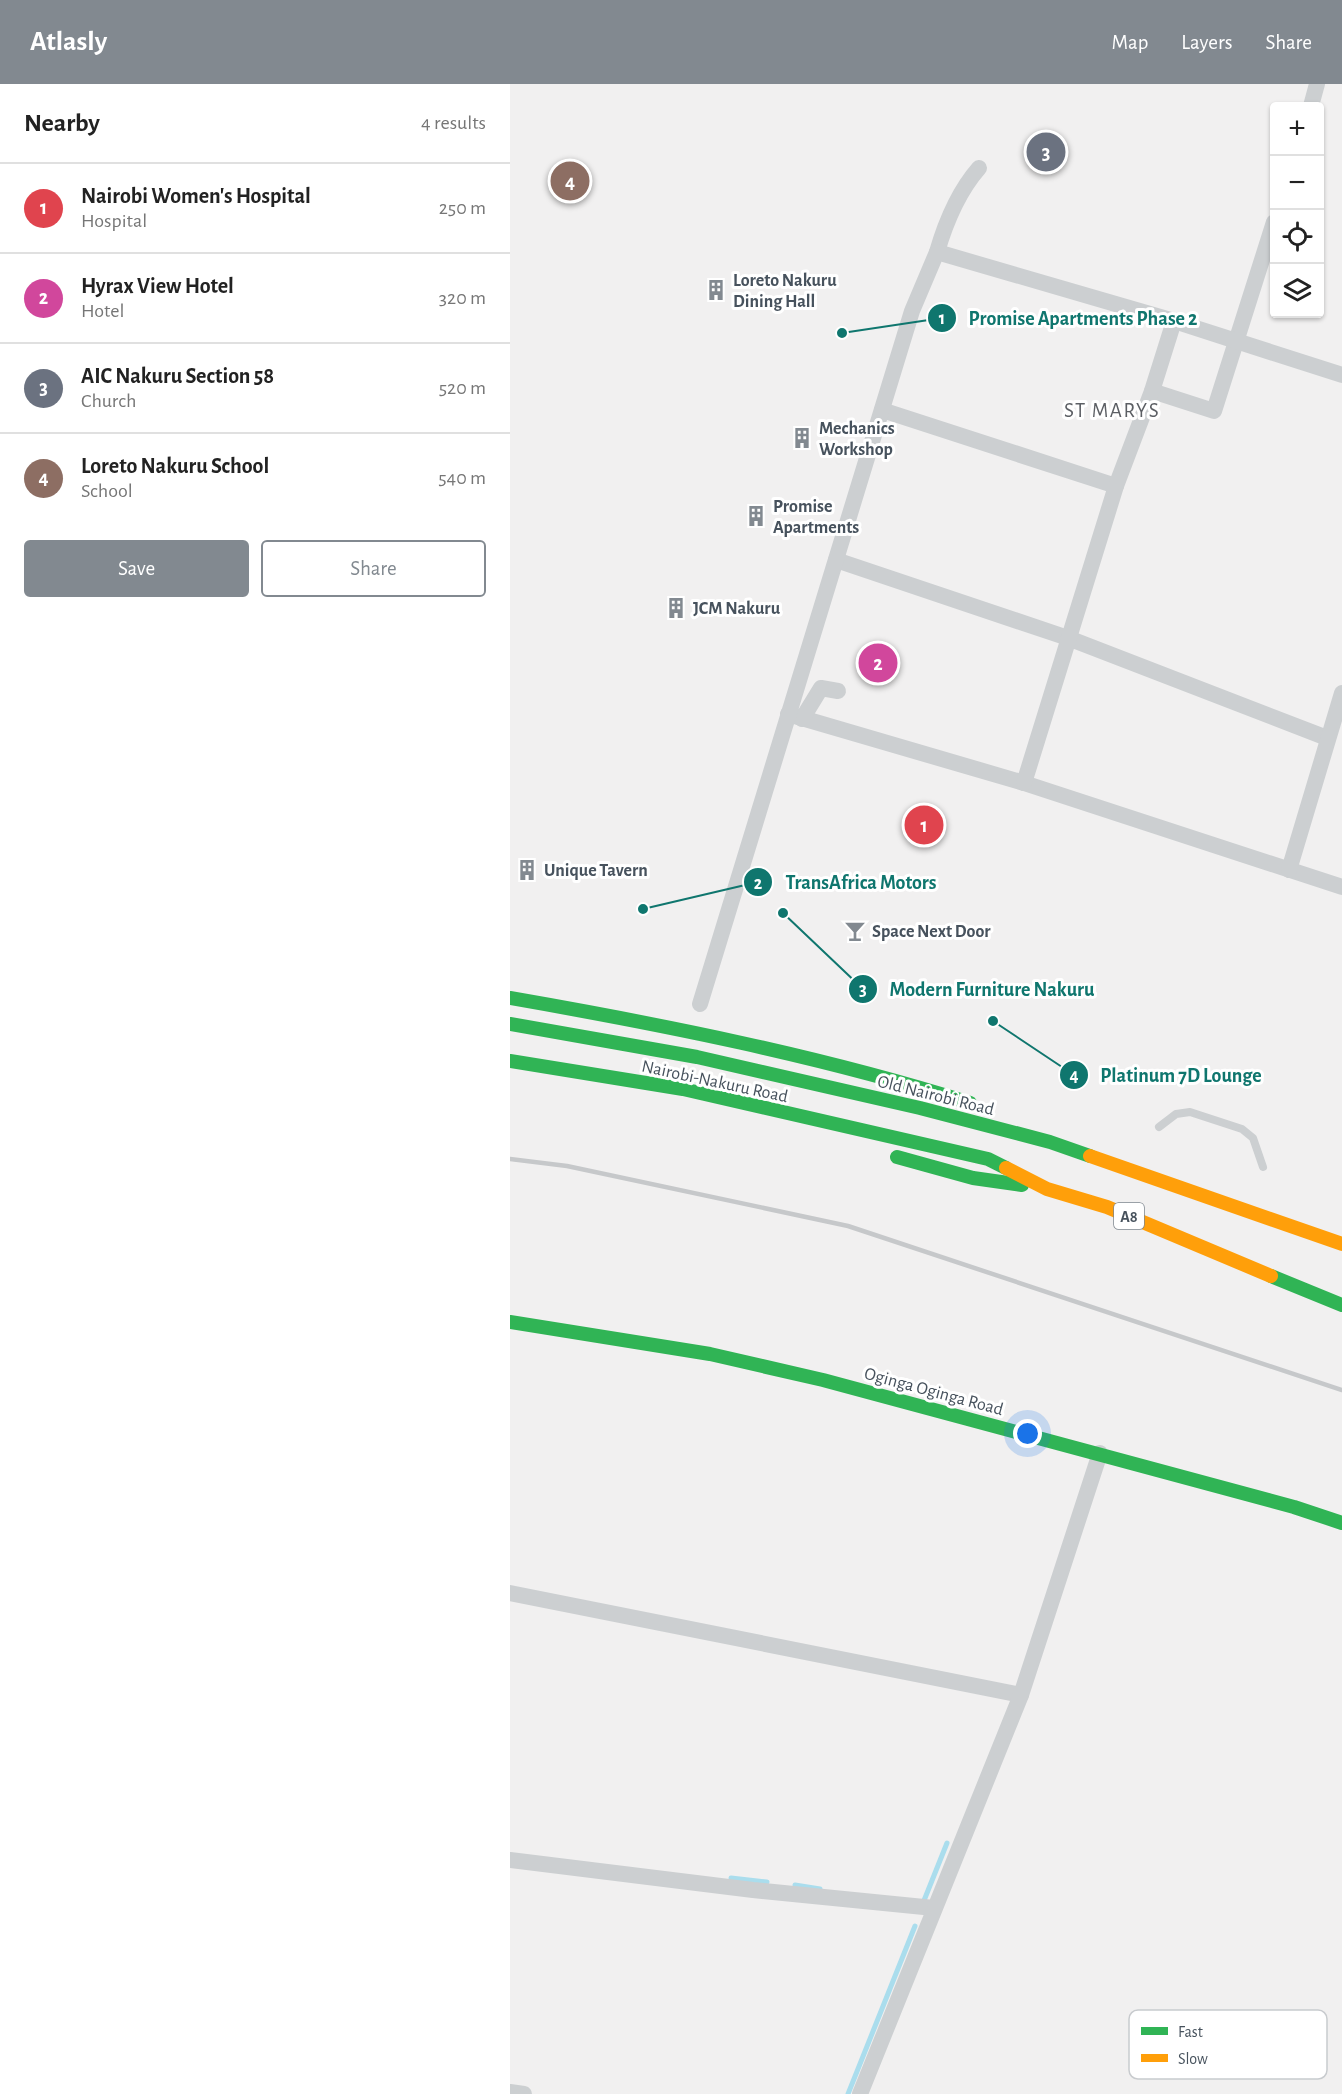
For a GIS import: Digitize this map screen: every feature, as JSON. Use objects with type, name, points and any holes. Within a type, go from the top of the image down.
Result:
[{"type":"main road","points":[[510,999],[642,1021],[883,1076],[984,1108],[1050,1142]]},
{"type":"main road","name":"Old Nairobi Road","points":[[510,1024],[697,1057],[920,1108],[1050,1142],[1262,1214],[1342,1244]]},
{"type":"main road","name":"Nairobi-Nakuru Road","points":[[510,1061],[683,1089],[988,1159],[1047,1189]]},
{"type":"main road","points":[[885,1154],[973,1178],[1047,1189]]},
{"type":"main road","name":"A8","points":[[1047,1189],[1107,1207],[1342,1305]]},
{"type":"main road","name":"Oginga Oginga Road","points":[[510,1322],[710,1354],[823,1380],[1294,1506],[1342,1523]]},
{"type":"street","points":[[1312,102],[1317,84]]},
{"type":"street","points":[[700,1004],[795,716],[836,560],[912,311],[963,186],[979,168]]},
{"type":"street","points":[[1152,391],[1214,411],[1270,238]]},
{"type":"street","points":[[937,252],[1174,321],[1236,343],[1342,375]]},
{"type":"street","points":[[1024,783],[1116,486],[1152,391],[1174,321]]},
{"type":"street","points":[[882,410],[1116,486]]},
{"type":"street","points":[[836,560],[1068,638],[1327,738]]},
{"type":"street","points":[[795,716],[821,688],[838,691]]},
{"type":"street","points":[[1289,870],[1342,693]]},
{"type":"street","points":[[795,716],[1024,783],[1342,887]]},
{"type":"street","points":[[861,2094],[1021,1695],[1100,1453]]},
{"type":"street","points":[[510,1593],[1021,1695]]},
{"type":"street","points":[[510,1860],[753,1890],[934,1908]]},
{"type":"street","points":[[510,2092],[524,2094]]},
{"type":"lane","points":[[1159,1127],[1176,1114],[1190,1112],[1242,1129],[1253,1138],[1263,1167]]},
{"type":"waterway","points":[[923,1903],[947,1843]]},
{"type":"waterway","points":[[731,1878],[767,1882]]},
{"type":"waterway","points":[[795,1885],[820,1889]]},
{"type":"waterway","points":[[848,2094],[915,1926]]},
{"type":"railway","points":[[510,1159],[567,1166],[848,1226],[1342,1390]]},
{"type":"traffic: fast","points":[[510,998],[626,1019],[799,1056],[970,1103]]},
{"type":"traffic: fast","points":[[510,1024],[697,1057],[920,1108],[1050,1142],[1090,1156]]},
{"type":"traffic: fast","points":[[510,1061],[683,1089],[988,1159],[1006,1168]]},
{"type":"traffic: fast","points":[[897,1157],[973,1178],[1022,1185]]},
{"type":"traffic: fast","points":[[1271,1276],[1342,1305]]},
{"type":"traffic: fast","points":[[510,1322],[710,1354],[823,1380],[1294,1507],[1342,1523]]},
{"type":"traffic: slow","points":[[1090,1156],[1342,1244]]},
{"type":"traffic: slow","points":[[1006,1168],[1047,1189],[1107,1207],[1271,1276]]},
{"type":"place","name":"AIC Nakuru Section 58","points":[[1046,152]]},
{"type":"place","name":"Loreto Nakuru School","points":[[570,181]]},
{"type":"place","name":"Loreto Nakuru Dining Hall","points":[[716,290]]},
{"type":"place","name":"Promise Apartments Phase 2","points":[[842,333]]},
{"type":"place","name":"Mechanics Workshop","points":[[802,438]]},
{"type":"place","name":"Promise Apartments","points":[[756,516]]},
{"type":"place","name":"JCM Nakuru","points":[[676,608]]},
{"type":"place","name":"Hyrax View Hotel","points":[[878,663]]},
{"type":"place","name":"Nairobi Women's Hospital","points":[[924,825]]},
{"type":"place","name":"Unique Tavern","points":[[527,870]]},
{"type":"place","name":"TransAfrica Motors","points":[[643,909]]},
{"type":"place","name":"Modern Furniture Nakuru","points":[[783,913]]},
{"type":"place","name":"Space Next Door","points":[[855,931]]},
{"type":"place","name":"Platinum 7D Lounge","points":[[993,1021]]},
{"type":"district","name":"ST MARYS","points":[[1112,410]]}]
